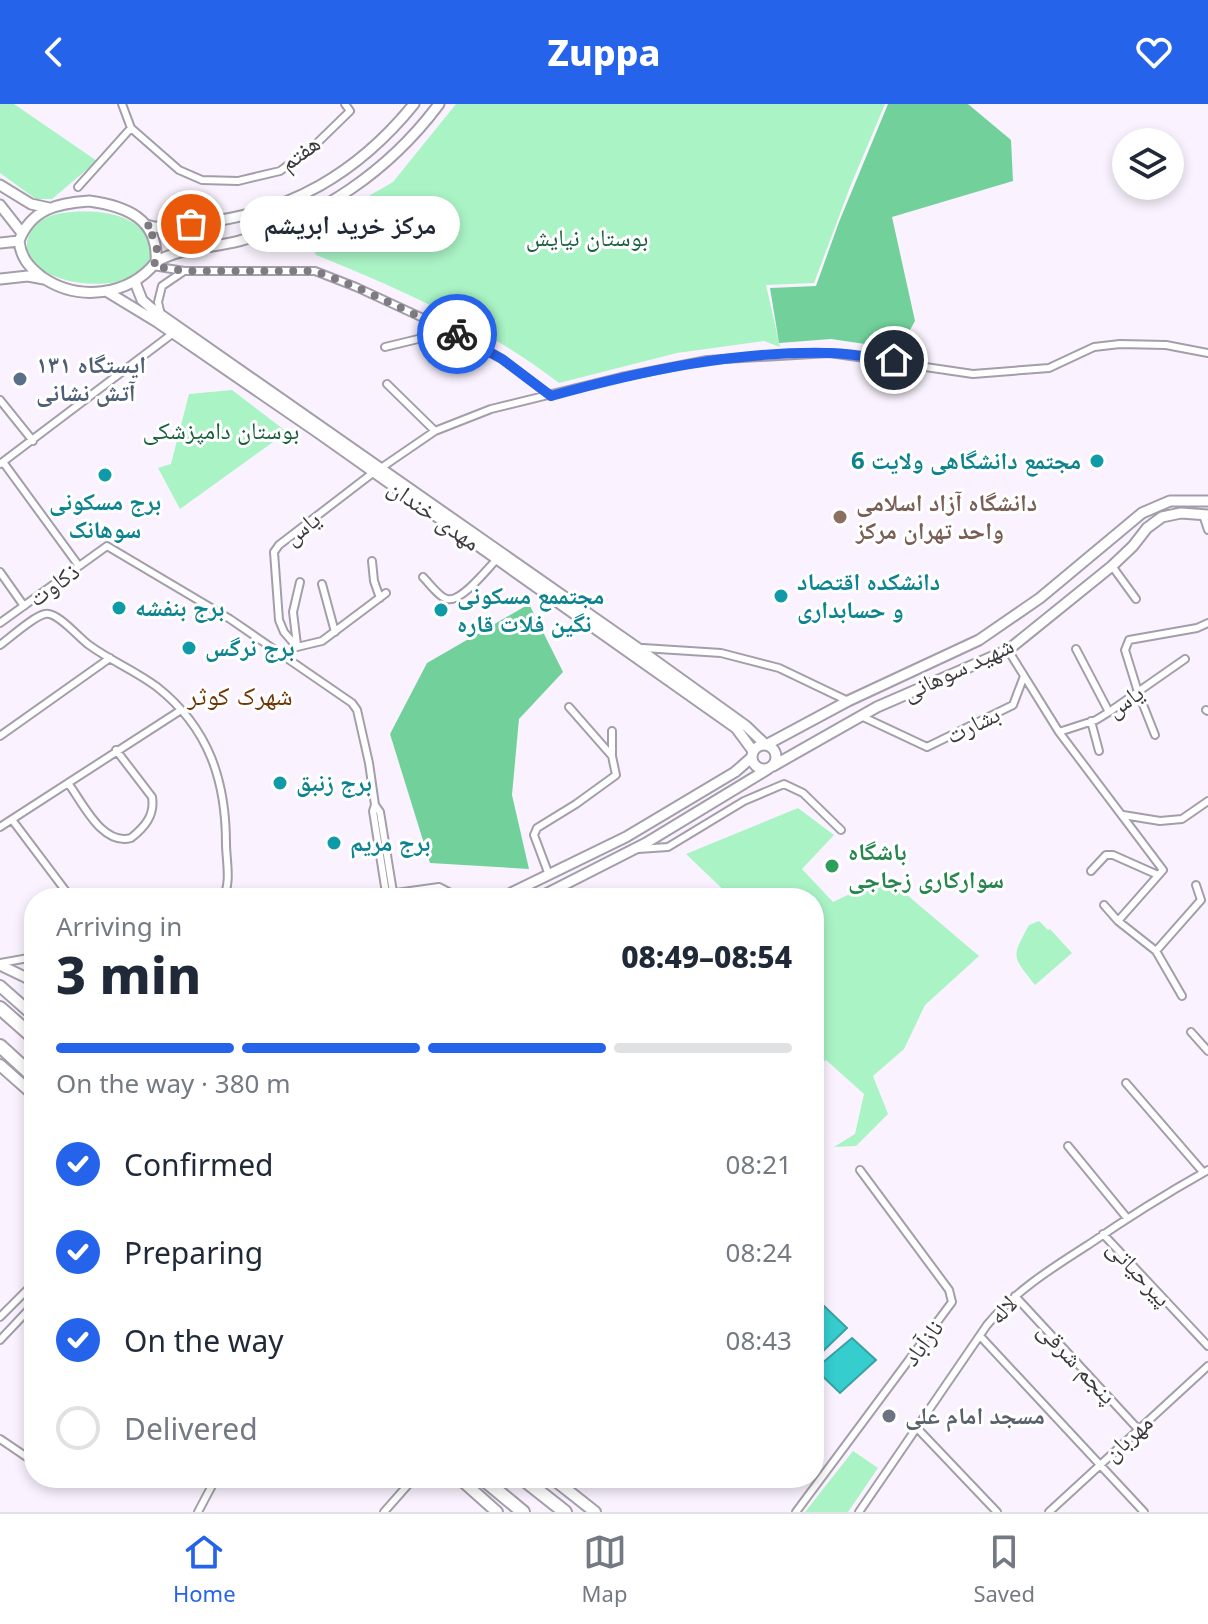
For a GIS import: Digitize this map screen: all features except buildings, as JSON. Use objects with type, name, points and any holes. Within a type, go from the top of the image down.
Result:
[{"type":"highway","points":[[0,1008],[24,1029]]},
{"type":"highway","points":[[0,1046],[24,1068]]},
{"type":"highway","points":[[494,1488],[523,1512]]},
{"type":"highway","points":[[534,1488],[565,1512]]},
{"type":"main road","points":[[146,225],[161,228],[221,221],[281,205],[342,174],[392,132],[414,104]]},
{"type":"main road","points":[[0,279],[28,276],[73,291],[106,291],[135,282],[170,254],[237,241],[277,229],[315,212],[356,187],[395,155],[439,104]]},
{"type":"main road","points":[[46,280],[23,258],[21,237],[0,202],[2,187],[31,204],[49,208]]},
{"type":"main road","points":[[0,243],[21,237],[31,219],[49,208],[75,202],[106,203],[125,209],[146,225],[156,241],[154,264]]},
{"type":"main road","name":"مهدی خندان","points":[[135,282],[142,300],[176,331]]},
{"type":"main road","name":"مهدی خندان","points":[[106,291],[176,331],[746,726],[766,745]]},
{"type":"main road","name":"مهدی خندان","points":[[378,470],[497,559],[736,728],[752,754]]},
{"type":"main road","name":"شهید سوهانی","points":[[766,745],[848,701],[979,640],[1040,598],[1142,513],[1170,501],[1208,501]]},
{"type":"main road","name":"شهید سوهانی","points":[[558,888],[634,849],[860,716],[923,685],[1008,650],[1112,566],[1147,528],[1162,517],[1181,513],[1206,515]]},
{"type":"main road","points":[[522,888],[626,837],[735,772],[759,746],[773,748],[776,755],[770,767],[757,767],[752,754]]},
{"type":"main road","points":[[626,837],[634,849]]},
{"type":"main road","points":[[0,964],[24,978]]},
{"type":"main road","points":[[0,986],[24,1007]]},
{"type":"main road","points":[[0,1065],[24,1086]]},
{"type":"main road","points":[[470,1488],[497,1512]]},
{"type":"main road","points":[[537,1488],[576,1512]]},
{"type":"main road","points":[[565,1488],[595,1512]]},
{"type":"street","name":"هفتم","points":[[122,104],[131,128],[179,170],[202,180],[238,181],[280,171],[313,147],[350,111],[345,104]]},
{"type":"street","points":[[78,187],[131,128]]},
{"type":"street","points":[[154,264],[184,271],[315,271],[451,331],[502,359],[551,396]]},
{"type":"street","points":[[161,315],[158,302],[162,286],[184,271]]},
{"type":"street","points":[[79,566],[2,463],[176,331]]},
{"type":"street","points":[[385,347],[451,331]]},
{"type":"street","points":[[378,470],[435,431],[491,409],[621,377],[707,360],[830,353],[973,374],[1049,368],[1094,347],[1120,344],[1166,345],[1208,353]]},
{"type":"street","points":[[387,384],[435,431]]},
{"type":"street","points":[[0,400],[33,441]]},
{"type":"street","name":"یاس","points":[[297,647],[284,632],[279,620],[274,552],[279,545],[378,470]]},
{"type":"street","points":[[1206,515],[1208,530]]},
{"type":"street","name":"ذکاوت","points":[[0,623],[107,546],[230,619],[352,703],[357,710],[375,805],[380,812],[389,888]]},
{"type":"street","points":[[423,577],[444,598],[452,599],[466,592],[497,559]]},
{"type":"street","points":[[300,582],[293,612],[297,647],[322,641],[383,596],[372,561]]},
{"type":"street","points":[[1112,566],[1136,599]]},
{"type":"street","points":[[0,572],[24,606]]},
{"type":"street","points":[[322,584],[335,632]]},
{"type":"street","points":[[1,642],[49,613],[89,645],[156,686],[181,710],[203,740],[219,776],[226,823],[227,888]]},
{"type":"street","points":[[1155,735],[1125,650],[1129,640],[1197,628],[1208,623]]},
{"type":"street","points":[[643,648],[721,653],[779,668],[848,701]]},
{"type":"street","points":[[1076,649],[1109,712]]},
{"type":"street","points":[[1008,650],[1059,732],[1163,870],[1118,921]]},
{"type":"street","points":[[0,736],[110,658]]},
{"type":"street","name":"یاس","points":[[1059,732],[1109,712],[1185,659]]},
{"type":"street","name":"بشارت","points":[[860,716],[927,747],[1013,705],[1024,676]]},
{"type":"street","points":[[569,707],[612,756]]},
{"type":"street","points":[[0,827],[181,710]]},
{"type":"street","points":[[1091,721],[1099,751]]},
{"type":"street","points":[[549,875],[534,831],[615,778],[612,731]]},
{"type":"street","points":[[68,783],[104,832],[118,840],[131,838],[150,817],[152,797],[116,750]]},
{"type":"street","points":[[634,849],[668,847],[744,801],[784,784],[803,793],[841,830]]},
{"type":"street","points":[[1123,815],[1160,821],[1182,819],[1208,801]]},
{"type":"street","points":[[13,821],[63,888]]},
{"type":"street","points":[[1091,871],[1106,855],[1113,855],[1158,875]]},
{"type":"street","points":[[1156,951],[1201,900],[1196,885]]},
{"type":"street","points":[[1104,905],[1118,921],[1156,951],[1182,996]]},
{"type":"street","points":[[0,964],[24,959]]},
{"type":"street","points":[[16,973],[24,971]]},
{"type":"street","points":[[1191,1032],[1208,1051]]},
{"type":"street","points":[[1126,1083],[1206,1171]]},
{"type":"street","points":[[1068,1146],[1127,1218]]},
{"type":"street","name":"نازآباد","points":[[824,1474],[952,1302],[949,1290],[860,1170]]},
{"type":"street","name":"لاله","points":[[859,1512],[980,1336],[1015,1296],[1127,1218],[1206,1171]]},
{"type":"street","name":"پیرحیاتی","points":[[1103,1234],[1208,1346]]},
{"type":"street","points":[[0,1317],[24,1293]]},
{"type":"street","name":"پنجم شرقی","points":[[1015,1296],[1138,1429]]},
{"type":"street","points":[[0,1340],[24,1315]]},
{"type":"street","points":[[980,1336],[1144,1512]]},
{"type":"street","name":"مهربان","points":[[1049,1512],[1208,1366]]},
{"type":"street","points":[[917,1428],[997,1512]]},
{"type":"street","points":[[0,1439],[24,1455]]},
{"type":"street","points":[[198,1512],[211,1488]]},
{"type":"street","points":[[384,1512],[405,1488]]},
{"type":"street","name":"نازآباد","points":[[796,1512],[814,1488]]},
{"type":"green space","points":[[0,104],[14,104],[97,161],[52,199],[36,199],[0,173]]},
{"type":"green space","name":"بوستان نیایش","points":[[456,104],[885,104],[814,283],[766,285],[780,347],[764,341],[677,353],[559,383],[502,344],[442,311],[316,255],[305,233],[393,182]]},
{"type":"green space","points":[[888,104],[968,104],[1011,140],[1013,181],[892,217],[915,321],[899,349],[831,339],[779,343],[770,288],[816,286]]},
{"type":"green space","points":[[72,212],[107,213],[138,226],[152,244],[149,263],[129,278],[107,283],[69,281],[47,273],[28,254],[30,232],[48,217]]},
{"type":"green space","name":"بوستان دامپزشکی","points":[[232,390],[287,432],[180,509],[158,468],[171,464],[189,394]]},
{"type":"green space","points":[[529,604],[563,672],[519,719],[512,795],[529,869],[430,863],[390,734],[427,663]]},
{"type":"green space","points":[[798,808],[834,835],[802,869],[820,888],[722,888],[686,854]]},
{"type":"green space","points":[[893,883],[979,956],[925,1005],[904,1049],[873,1076],[888,1114],[856,1146],[834,1147],[855,1134],[864,1094],[826,1060],[824,1062],[824,892],[833,902],[858,890]]},
{"type":"green space","points":[[1039,921],[1072,953],[1035,985],[1018,962],[1017,951],[1029,925]]},
{"type":"green space","points":[[853,1451],[878,1468],[848,1512],[805,1512]]},
{"type":"water","points":[[824,1306],[847,1328],[824,1350]]},
{"type":"water","points":[[852,1338],[876,1360],[840,1393],[824,1378],[824,1361]]},
{"type":"way so far","points":[[191,224],[161,228],[146,225],[156,241],[156,262],[153,266],[184,271],[315,271],[457,334]]},
{"type":"place","name":"مرکز خرید ابریشم","points":[[191,224]]},
{"type":"place","name":"ایستگاه ۱۳۱ آتش نشانی","points":[[20,379]]},
{"type":"place","name":"مجتمع دانشگاهی ولایت 6","points":[[1097,461]]},
{"type":"place","name":"برج مسکونی سوهانک","points":[[105,475]]},
{"type":"place","name":"دانشگاه آزاد اسلامی واحد تهران مرکز","points":[[840,517]]},
{"type":"place","name":"دانشکده اقتصاد و حسابداری","points":[[781,596]]},
{"type":"place","name":"برج بنفشه","points":[[119,608]]},
{"type":"place","name":"مجتممع مسکونی نگین فلات قاره","points":[[441,610]]},
{"type":"place","name":"برج نرگس","points":[[189,648]]},
{"type":"place","name":"برج زنبق","points":[[280,783]]},
{"type":"place","name":"برج مریم","points":[[334,843]]},
{"type":"place","name":"باشگاه سواركاری زجاجی","points":[[832,866]]},
{"type":"place","name":"مسجد امام علی","points":[[889,1416]]},
{"type":"district","name":"شهرک کوثر","points":[[240,696]]},
{"type":"route","points":[[457,334],[502,359],[551,396],[621,377],[707,360],[830,353],[894,360]]}]
